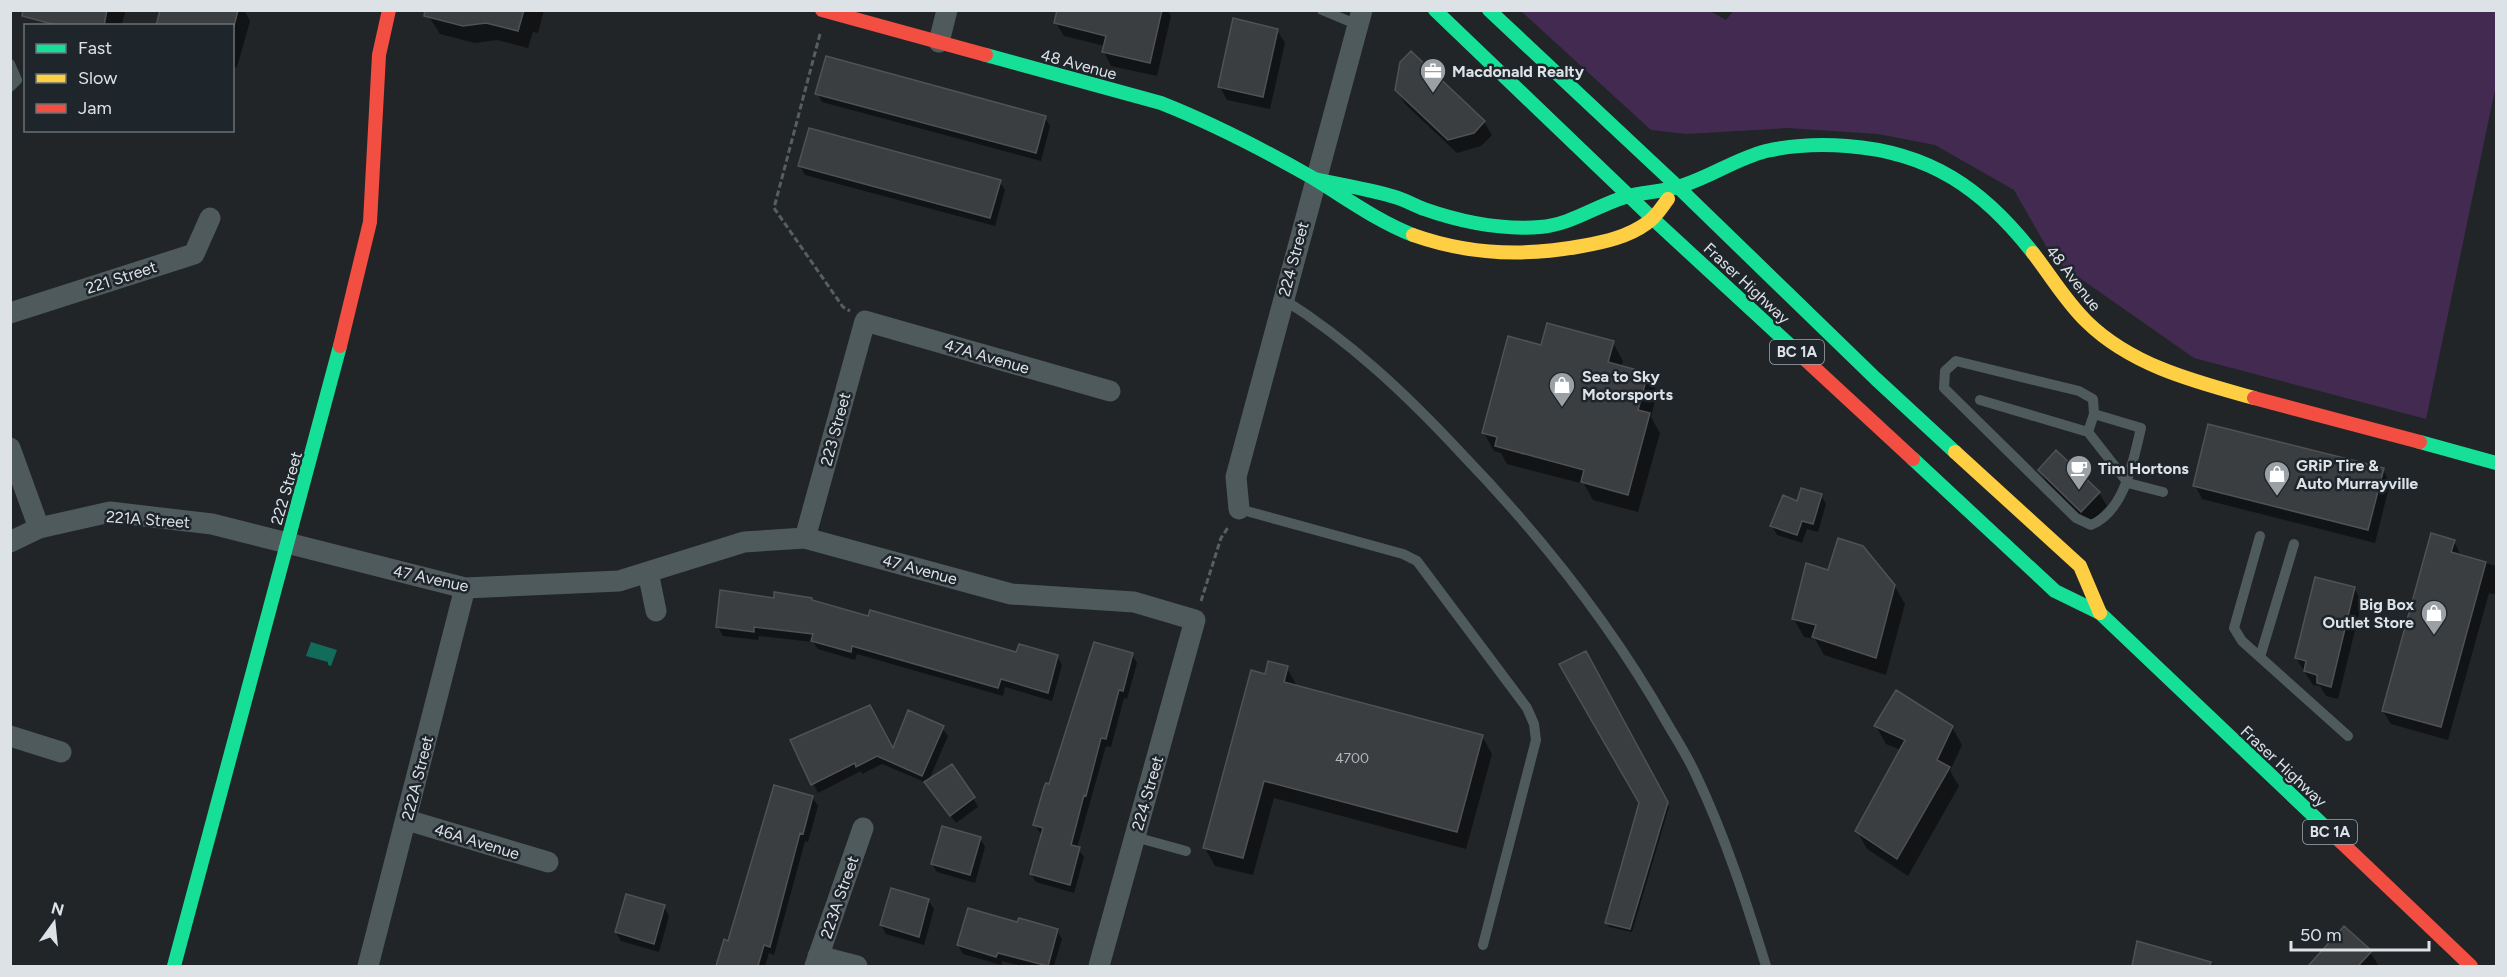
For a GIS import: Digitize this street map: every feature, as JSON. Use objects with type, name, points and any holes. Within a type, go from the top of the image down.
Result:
[{"type":"main road","name":"222 Street","points":[[174,966],[331,384],[370,222],[379,56],[389,10]]},
{"type":"main road","name":"Fraser Highway","points":[[1435,10],[1652,218],[2055,591],[2100,613],[2471,966]]},
{"type":"main road","name":"Fraser Highway","points":[[1489,10],[1678,187],[1876,379],[2080,566],[2100,613]]},
{"type":"main road","name":"48 Avenue","points":[[824,11],[1184,112],[1315,179],[1384,222],[1455,248],[1485,253],[1553,252],[1592,245],[1629,232],[1652,218],[1678,187]]},
{"type":"main road","name":"48 Avenue","points":[[1315,179],[1393,196],[1454,219],[1484,226],[1543,227],[1577,218],[1629,196],[1678,187],[1747,156],[1802,145],[1849,145],[1925,162],[1954,177],[1984,198],[2010,224],[2088,324],[2114,344],[2145,362],[2193,381],[2496,463]]},
{"type":"street","points":[[939,42],[947,10]]},
{"type":"street","name":"224 Street","points":[[1239,509],[1236,477],[1360,18]]},
{"type":"street","name":"221 Street","points":[[10,313],[194,254],[210,218]]},
{"type":"street","name":"47A Avenue","points":[[865,321],[1110,391]]},
{"type":"street","name":"223 Street","points":[[805,538],[865,321]]},
{"type":"street","points":[[10,448],[39,528]]},
{"type":"street","name":"221A Street","points":[[10,542],[39,528],[110,512],[212,524],[287,544]]},
{"type":"street","name":"47 Avenue","points":[[287,544],[465,588],[619,581],[744,542],[805,538],[1011,594],[1134,602],[1195,620]]},
{"type":"street","points":[[648,572],[656,611]]},
{"type":"street","name":"222A Street","points":[[368,966],[465,588]]},
{"type":"street","name":"224 Street","points":[[1099,966],[1195,620]]},
{"type":"street","points":[[10,736],[61,752]]},
{"type":"street","name":"46A Avenue","points":[[407,820],[548,862]]},
{"type":"street","name":"223A Street","points":[[817,961],[863,828]]},
{"type":"street","points":[[817,961],[857,966]]},
{"type":"lane","points":[[1322,10],[1360,18]]},
{"type":"lane","points":[[10,64],[17,80],[10,87]]},
{"type":"lane","points":[[1283,299],[1313,318],[1361,355],[1429,418],[1495,488],[1564,569],[1638,673],[1695,773],[1736,868],[1766,966]]},
{"type":"lane","points":[[2088,432],[2094,414],[2093,399],[2079,391],[1956,361],[1945,371],[1944,388],[2076,518],[2091,525],[2102,521],[2128,483],[2141,428],[2094,414]]},
{"type":"lane","points":[[1980,400],[2088,432],[2128,483],[2163,492]]},
{"type":"lane","points":[[1239,509],[1403,554],[1417,561],[1527,708],[1534,724],[1536,740],[1483,945]]},
{"type":"lane","points":[[2260,536],[2234,628],[2242,641],[2348,736]]},
{"type":"lane","points":[[2260,657],[2294,544]]},
{"type":"lane","points":[[1135,837],[1185,851]]},
{"type":"path","points":[[824,11],[774,208],[843,307],[865,321]]},
{"type":"path","points":[[1195,620],[1221,538],[1239,509]]},
{"type":"shaded area","points":[[1708,10],[1726,20],[1734,10],[2496,11],[2496,85],[2426,419],[2194,358],[2054,260],[2014,190],[1935,145],[1878,134],[1787,128],[1687,134],[1651,130],[1521,11]]},
{"type":"shaded area","points":[[311,642],[337,650],[331,666],[328,662],[306,656]]},
{"type":"building","points":[[23,10],[107,10],[104,24],[52,24],[22,16]]},
{"type":"building","points":[[160,10],[238,10],[234,26],[234,24],[156,24]]},
{"type":"building","points":[[425,10],[524,10],[518,31],[486,23],[463,26],[424,16]]},
{"type":"building","points":[[1057,10],[1162,10],[1150,63],[1102,52],[1106,36],[1054,23]]},
{"type":"building","points":[[1233,18],[1278,29],[1263,97],[1218,87]]},
{"type":"building","points":[[1411,51],[1485,121],[1474,133],[1448,140],[1395,90],[1400,62]]},
{"type":"building","points":[[826,56],[1046,116],[1036,153],[815,94]]},
{"type":"building","points":[[809,128],[1001,180],[990,218],[798,166]]},
{"type":"building","points":[[1547,323],[1614,341],[1608,362],[1648,373],[1638,410],[1650,413],[1628,495],[1581,482],[1584,470],[1495,446],[1497,437],[1482,433],[1508,336],[1541,345]]},
{"type":"building","points":[[2208,424],[2384,468],[2368,530],[2193,486]]},
{"type":"building","points":[[2056,450],[2100,492],[2081,512],[2038,470]]},
{"type":"building","points":[[1801,488],[1822,494],[1813,524],[1802,521],[1797,535],[1770,526],[1783,495],[1797,501]]},
{"type":"building","name":"Big Box Outlet Store","points":[[2431,533],[2455,540],[2451,552],[2486,562],[2441,727],[2382,711]]},
{"type":"building","points":[[1838,538],[1863,546],[1895,585],[1876,658],[1812,637],[1816,625],[1792,619],[1806,563],[1828,570]]},
{"type":"building","points":[[2315,577],[2355,587],[2331,687],[2317,683],[2317,675],[2304,671],[2306,661],[2295,658]]},
{"type":"building","points":[[720,590],[774,598],[774,592],[812,598],[812,600],[868,616],[870,610],[1016,652],[1019,644],[1058,655],[1048,693],[1001,679],[998,688],[852,646],[851,652],[811,641],[813,634],[754,627],[754,632],[716,627]]},
{"type":"building","points":[[1094,642],[1133,653],[1123,691],[1119,690],[1106,739],[1101,738],[1086,796],[1084,795],[1071,845],[1080,847],[1070,885],[1030,874],[1043,828],[1033,825],[1044,787],[1046,783],[1049,784]]},
{"type":"building","points":[[1586,651],[1668,802],[1630,929],[1605,923],[1639,803],[1559,664]]},
{"type":"building","points":[[1268,661],[1288,666],[1284,682],[1483,735],[1457,832],[1264,781],[1243,858],[1203,848],[1251,670],[1265,674]]},
{"type":"building","points":[[1896,690],[1953,726],[1937,760],[1950,767],[1897,859],[1855,831],[1905,740],[1874,726]]},
{"type":"building","points":[[870,705],[893,748],[908,710],[944,726],[922,776],[877,756],[856,767],[855,763],[811,785],[790,740]]},
{"type":"building","points":[[952,764],[975,797],[950,816],[924,782]]},
{"type":"building","points":[[774,785],[813,796],[803,834],[800,833],[770,947],[764,945],[758,966],[716,966],[724,939],[728,941]]},
{"type":"building","points":[[942,826],[981,837],[970,875],[931,864]]},
{"type":"building","points":[[891,888],[929,899],[919,937],[880,925]]},
{"type":"building","points":[[626,894],[665,905],[654,944],[615,932]]},
{"type":"building","points":[[968,908],[1017,922],[1019,918],[1058,929],[1048,966],[998,953],[996,957],[957,945]]},
{"type":"building","points":[[2344,926],[2372,951],[2358,966],[2308,966]]},
{"type":"building","points":[[2137,941],[2211,962],[2210,966],[2132,966]]},
{"type":"traffic: fast","points":[[1435,10],[1652,218],[1794,349]]},
{"type":"traffic: fast","points":[[1489,10],[1955,452]]},
{"type":"traffic: fast","points":[[986,55],[1161,103],[1181,111],[1276,157],[1374,216],[1413,235]]},
{"type":"traffic: fast","points":[[1315,179],[1385,194],[1452,218],[1496,226],[1525,228],[1551,226],[1625,197],[1672,189],[1766,151],[1786,147],[1847,146],[1904,156],[1952,178],[1995,210],[2033,253]]},
{"type":"traffic: fast","points":[[174,966],[340,346]]},
{"type":"traffic: fast","points":[[2420,442],[2496,463]]},
{"type":"traffic: fast","points":[[1913,459],[2055,591],[2100,613],[2341,842]]},
{"type":"traffic: slow","points":[[1413,235],[1434,242],[1476,250],[1518,253],[1560,250],[1607,241],[1632,232],[1653,218],[1668,199]]},
{"type":"traffic: slow","points":[[2033,253],[2079,314],[2124,350],[2188,379],[2254,398]]},
{"type":"traffic: slow","points":[[1955,452],[2080,566],[2100,613]]},
{"type":"traffic: jam","points":[[340,346],[370,222],[379,55],[389,10]]},
{"type":"traffic: jam","points":[[822,10],[986,55]]},
{"type":"traffic: jam","points":[[1794,349],[1913,459]]},
{"type":"traffic: jam","points":[[2254,398],[2420,442]]},
{"type":"traffic: jam","points":[[2341,842],[2471,966]]},
{"type":"place","name":"Macdonald Realty","points":[[1433,94]]},
{"type":"place","name":"Sea to Sky Motorsports","points":[[1562,408]]},
{"type":"place","name":"Tim Hortons","points":[[2079,491]]},
{"type":"place","name":"GRiP Tire & Auto Murrayville","points":[[2277,497]]},
{"type":"place","name":"Big Box Outlet Store","points":[[2434,636]]}]
